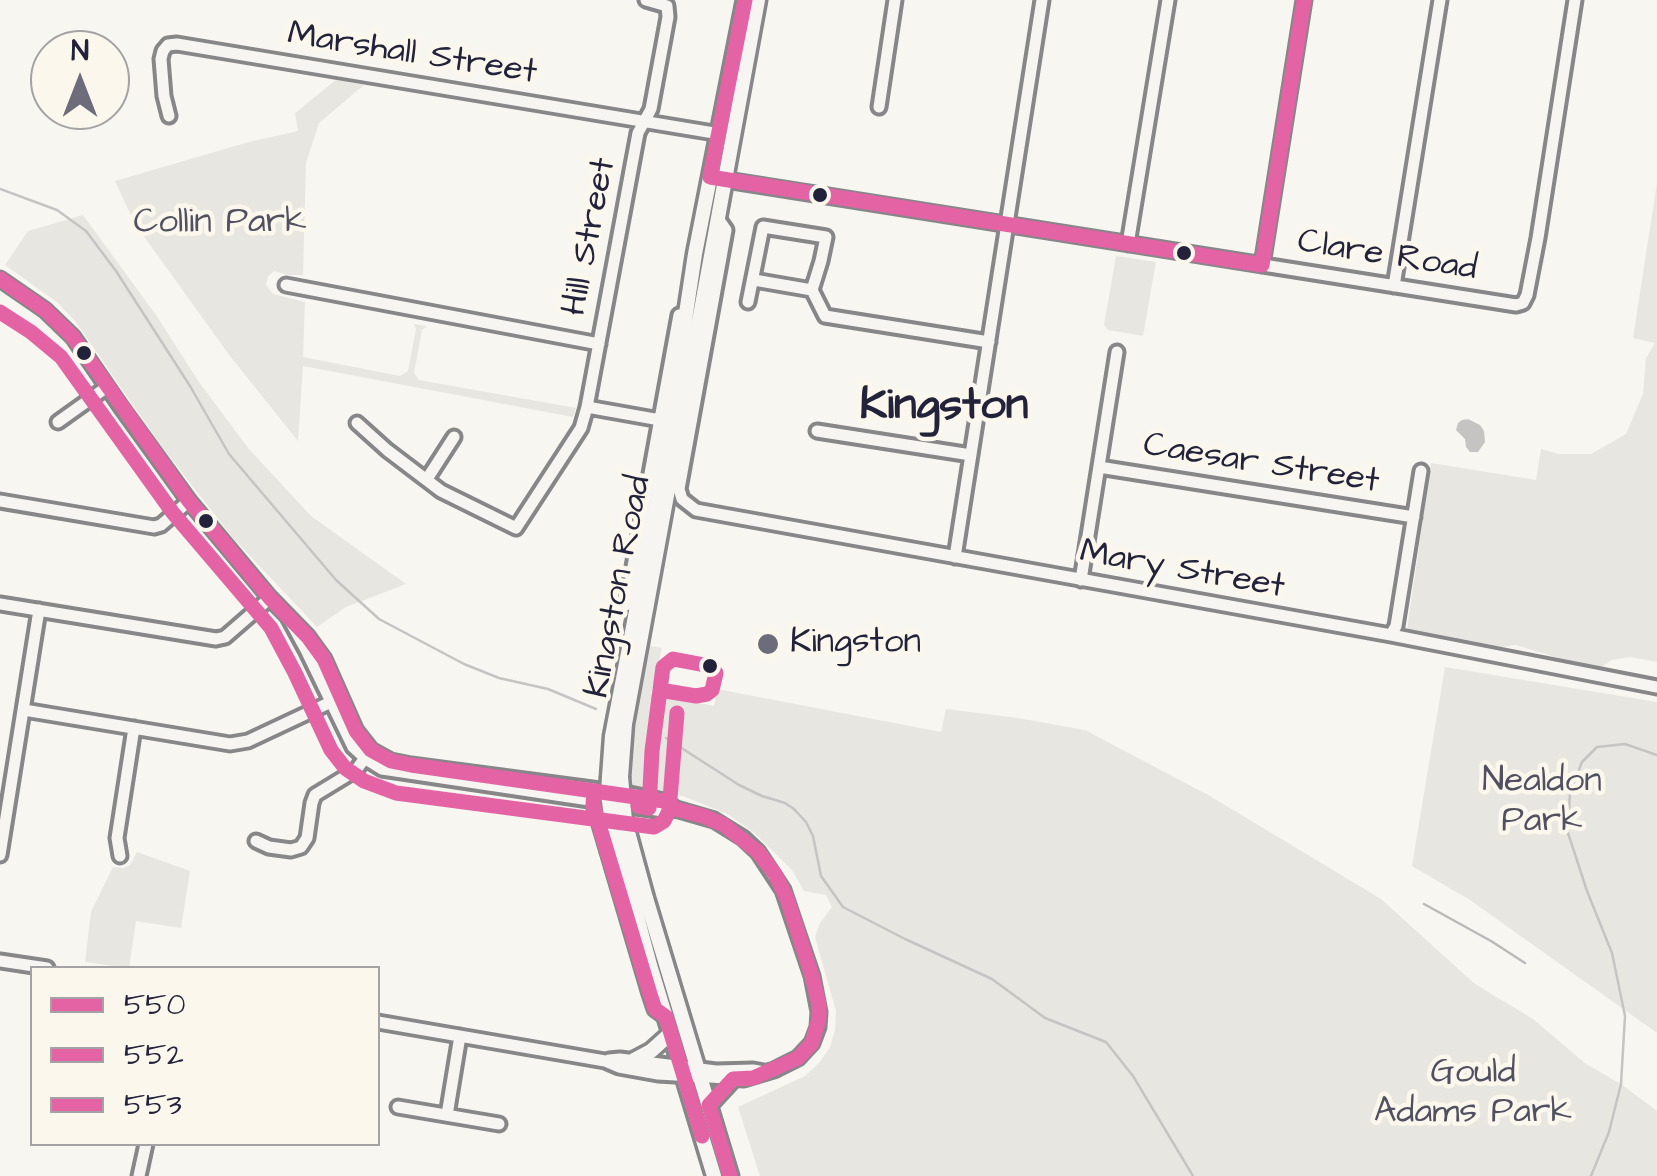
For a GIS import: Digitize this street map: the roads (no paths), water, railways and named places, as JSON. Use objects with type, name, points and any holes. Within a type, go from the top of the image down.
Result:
[{"type":"main road","name":"Kingston Road","points":[[714,1176],[690,1072],[608,794],[615,777],[612,736],[632,653],[635,612],[678,374],[695,254],[745,0]]},
{"type":"main road","name":"Kingston Road","points":[[635,612],[719,220],[758,0]]},
{"type":"main road","points":[[720,134],[731,130],[735,111],[741,104]]},
{"type":"main road","name":"Kingston Road","points":[[618,822],[671,1034],[709,1105],[730,1176]]},
{"type":"main road","points":[[634,1060],[651,1052],[671,1034]]},
{"type":"main road","points":[[709,1105],[734,1079]]},
{"type":"street","name":"Hill Street","points":[[427,479],[442,491],[516,528],[581,428],[638,133],[651,110],[668,17],[666,6],[646,0]]},
{"type":"street","points":[[878,108],[895,0]]},
{"type":"street","points":[[955,557],[1042,0]]},
{"type":"street","points":[[1128,244],[1168,0]]},
{"type":"street","points":[[1262,266],[1304,0]]},
{"type":"street","points":[[1394,286],[1440,0]]},
{"type":"street","name":"Clare Road","points":[[710,177],[1510,305],[1522,303],[1527,296],[1538,238],[1576,0]]},
{"type":"street","name":"Marshall Street","points":[[169,116],[161,59],[168,46],[177,44],[720,134]]},
{"type":"street","name":"Mary Street","points":[[719,220],[726,230],[679,489],[682,499],[696,510],[1657,687]]},
{"type":"street","points":[[748,302],[763,227],[826,237],[812,290],[825,316],[990,342]]},
{"type":"street","name":"Kingston Road","points":[[635,612],[660,420],[689,262],[695,254]]},
{"type":"street","points":[[0,278],[60,322],[73,337],[190,501],[288,617],[324,672],[368,754],[382,769],[663,811],[676,809]]},
{"type":"street","points":[[754,280],[812,290]]},
{"type":"street","points":[[282,285],[599,344]]},
{"type":"street","points":[[0,288],[76,343]]},
{"type":"street","points":[[1082,580],[1117,352]]},
{"type":"street","points":[[58,422],[108,387]]},
{"type":"street","points":[[587,407],[660,420]]},
{"type":"street","points":[[357,423],[427,479],[454,437]]},
{"type":"street","points":[[816,431],[971,455]]},
{"type":"street","name":"Caesar Street","points":[[1100,467],[1414,517]]},
{"type":"street","points":[[1391,635],[1396,626],[1421,471]]},
{"type":"street","points":[[0,502],[154,527],[190,501]]},
{"type":"street","points":[[0,604],[216,639],[225,637],[270,598]]},
{"type":"street","points":[[0,856],[39,610]]},
{"type":"street","points":[[324,672],[331,702],[353,748],[411,765],[664,800],[676,809],[714,820],[750,844],[775,874],[793,915],[819,1012],[812,1042],[798,1058],[754,1078],[734,1079],[380,1022]]},
{"type":"street","points":[[24,710],[235,744],[331,702]]},
{"type":"street","points":[[120,856],[116,838],[134,728]]},
{"type":"street","points":[[256,841],[291,850],[301,847],[307,838],[315,795],[356,770],[368,754]]},
{"type":"street","name":"Kingston Road","points":[[593,800],[655,1009],[666,1018]]},
{"type":"street","points":[[0,961],[34,966]]},
{"type":"street","points":[[447,1115],[460,1036]]},
{"type":"street","points":[[605,1061],[619,1067],[690,1072],[764,1072]]},
{"type":"street","points":[[398,1108],[499,1124]]},
{"type":"street","points":[[140,1176],[146,1146]]},
{"type":"waterway","points":[[0,189],[57,210],[86,231],[190,386],[229,454],[336,580],[379,619],[464,664],[499,678],[548,689],[596,709]]},
{"type":"waterway","points":[[666,738],[739,785],[794,809],[813,836],[821,876],[843,907],[992,979],[1045,1018],[1106,1042],[1133,1076],[1193,1176]]},
{"type":"waterway","points":[[1591,1176],[1609,1132],[1621,1084],[1625,1016],[1612,953],[1568,833],[1570,792],[1582,762],[1597,747],[1625,744],[1657,755]]},
{"type":"railway","points":[[1424,904],[1525,963]]},
{"type":"place","name":"Kingston","points":[[768,644]]},
{"type":"district","name":"Kingston","points":[[944,409]]},
{"type":"park label","name":"Collin Park","points":[[220,224]]},
{"type":"park label","name":"Nealdon Park","points":[[1542,803]]},
{"type":"park label","name":"Gould Adams Park","points":[[1473,1094]]}]
